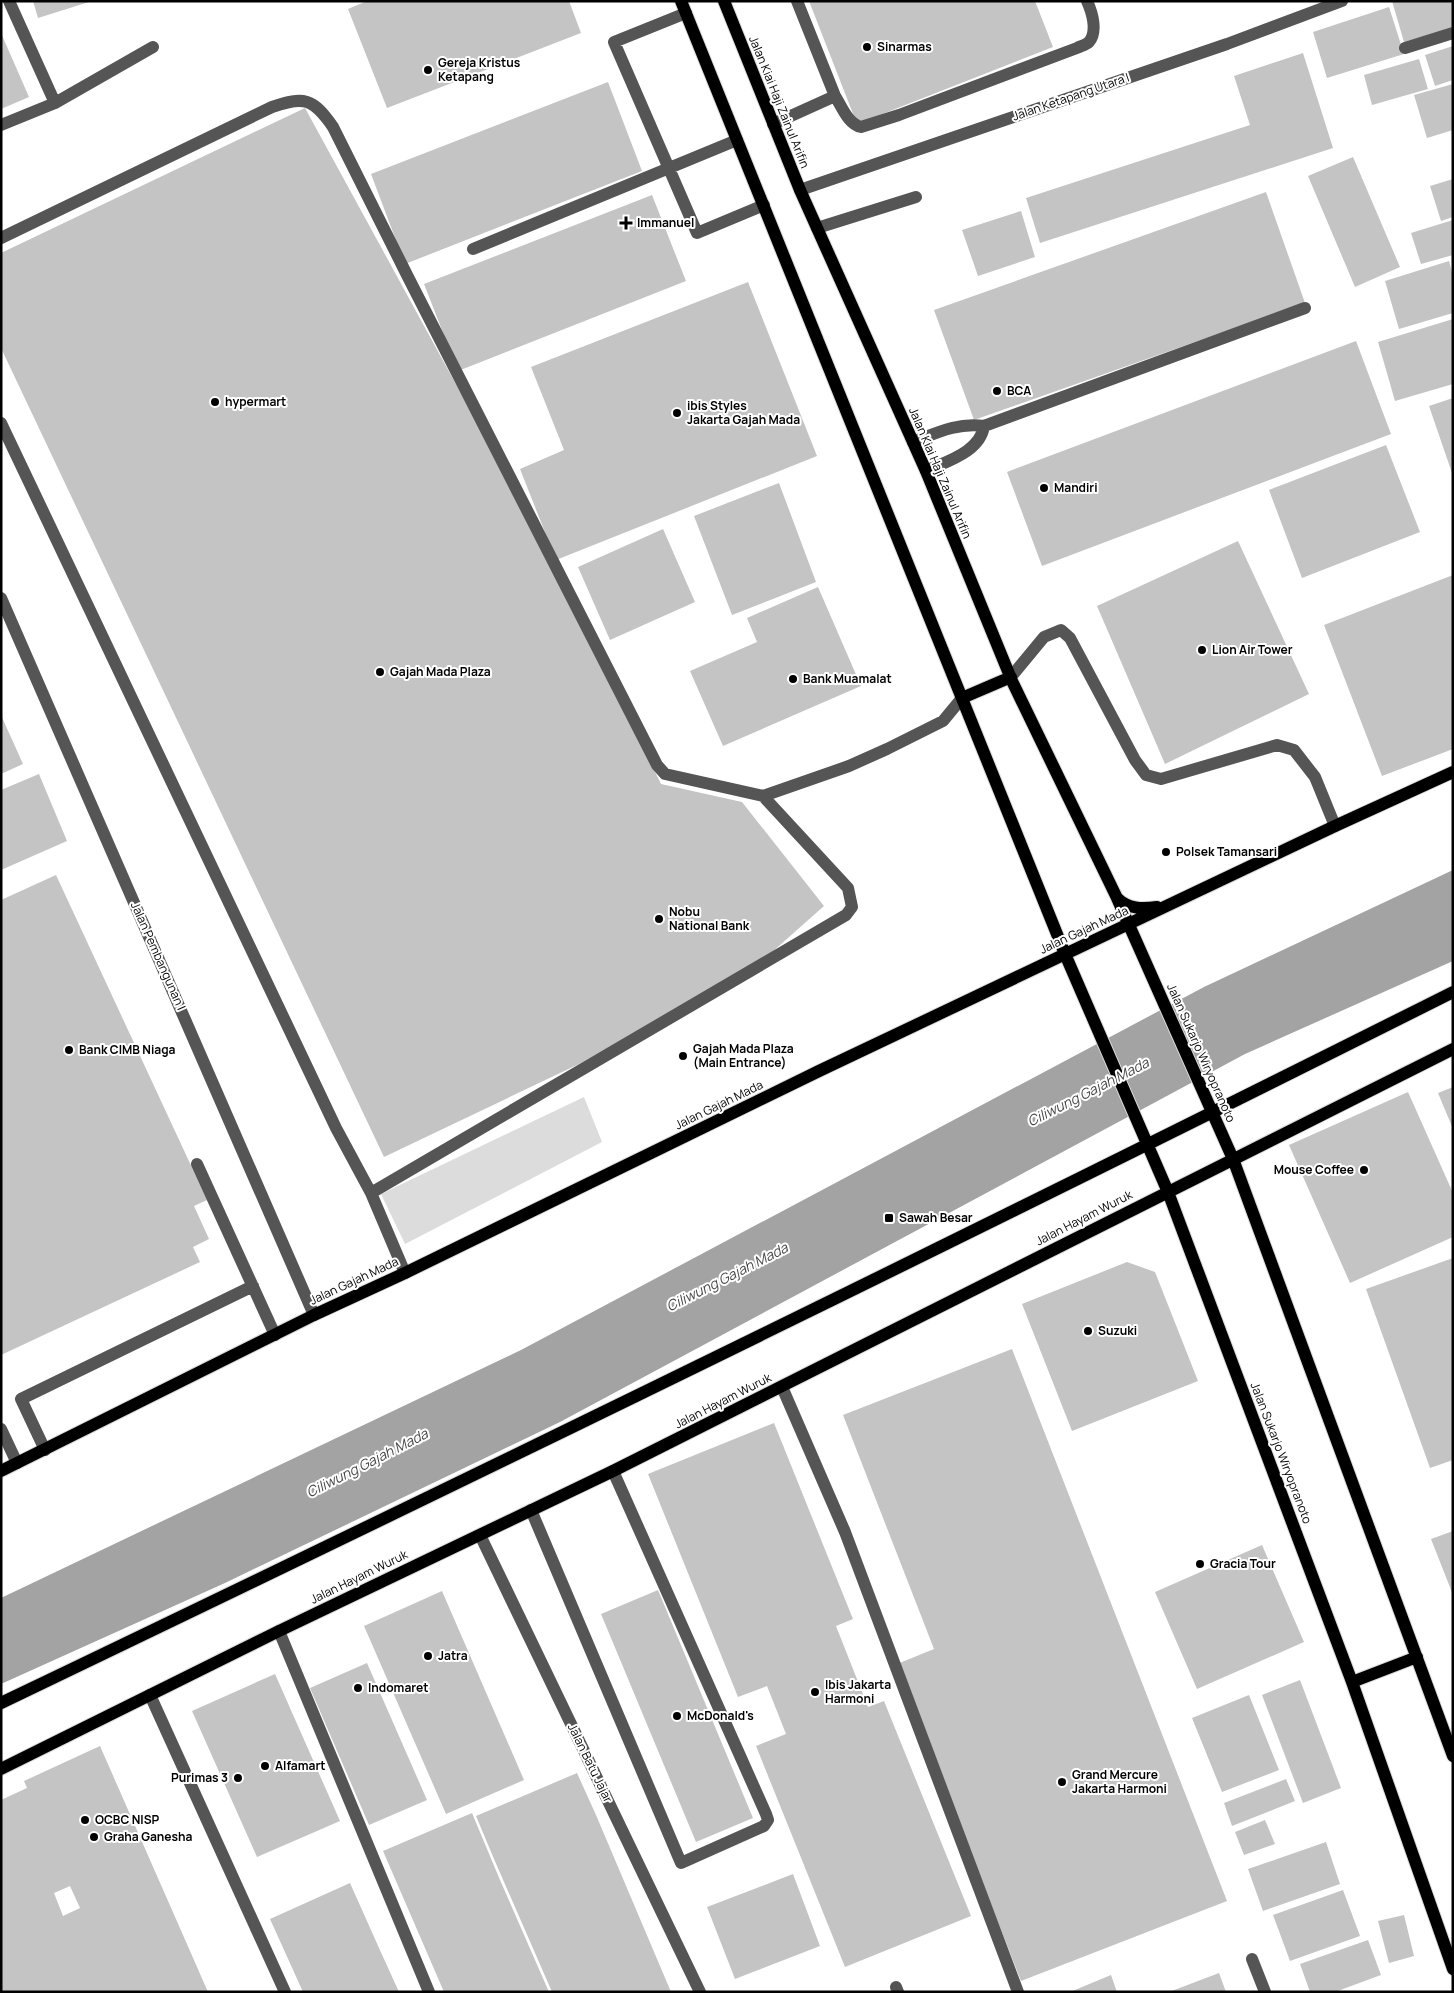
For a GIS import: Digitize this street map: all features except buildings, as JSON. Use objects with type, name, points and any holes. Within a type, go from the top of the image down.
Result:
[{"type":"main road","name":"Jalan Kiai Haji Zainul Arifin","points":[[724,1],[800,190],[926,471],[1011,677],[1117,898]]},
{"type":"main road","points":[[684,7],[1065,954]]},
{"type":"main road","points":[[962,698],[1011,677]]},
{"type":"main road","name":"Jalan Gajah Mada","points":[[1,1471],[314,1315],[405,1273],[819,1071],[1453,772]]},
{"type":"main road","points":[[1117,898],[1128,906],[1142,908],[1171,904]]},
{"type":"main road","name":"Jalan Sukarjo Wiryopranoto","points":[[1117,898],[1233,1159],[1453,1756]]},
{"type":"main road","name":"Jalan Sukarjo Wiryopranoto","points":[[1065,954],[1168,1192],[1352,1682],[1453,1969]]},
{"type":"main road","points":[[1,1703],[467,1480],[981,1228],[1453,992]]},
{"type":"main road","name":"Jalan Hayam Wuruk","points":[[1,1769],[279,1631],[613,1471],[1453,1049]]},
{"type":"main road","points":[[1352,1682],[1417,1658]]},
{"type":"street","points":[[10,1],[54,103]]},
{"type":"street","points":[[798,1],[835,96],[850,121],[856,126],[861,127],[899,115],[1089,42],[1093,33],[1093,14],[1087,1]]},
{"type":"street","name":"Jalan Ketapang Utara I","points":[[800,190],[1227,44],[1342,1]]},
{"type":"street","points":[[684,7],[614,42],[696,233],[764,205]]},
{"type":"street","points":[[1405,48],[1453,34]]},
{"type":"street","points":[[1,125],[54,103],[153,46]]},
{"type":"street","points":[[772,124],[835,96]]},
{"type":"street","points":[[1,238],[272,107],[289,101],[302,100],[309,102],[324,114],[333,126],[657,765],[665,774],[764,796],[849,766],[887,748],[943,720],[962,698]]},
{"type":"street","points":[[472,250],[738,140]]},
{"type":"street","points":[[817,228],[916,197]]},
{"type":"street","points":[[913,442],[957,426],[969,424],[984,426],[1306,308]]},
{"type":"street","points":[[1,423],[336,1128],[371,1193],[405,1273]]},
{"type":"street","points":[[926,471],[975,446],[981,438],[984,426]]},
{"type":"street","name":"Jalan Pembangunan I","points":[[1,598],[314,1315]]},
{"type":"street","points":[[1011,677],[1044,637],[1061,630],[1070,638],[1135,760],[1146,775],[1161,779],[1277,745],[1294,750],[1315,777],[1335,826]]},
{"type":"street","points":[[371,1193],[846,915],[852,907],[848,888],[764,796]]},
{"type":"street","points":[[197,1164],[275,1335]]},
{"type":"street","points":[[45,1450],[21,1399],[253,1286]]},
{"type":"street","points":[[782,1387],[845,1532],[1018,1992]]},
{"type":"street","points":[[1,1429],[17,1464]]},
{"type":"street","points":[[531,1510],[681,1863],[764,1826],[768,1820],[766,1814],[613,1471]]},
{"type":"street","name":"Jalan Batu Jajar","points":[[480,1534],[700,1992]]},
{"type":"street","points":[[279,1631],[428,1992]]},
{"type":"street","points":[[150,1695],[285,1992]]},
{"type":"street","points":[[1252,1959],[1265,1992]]},
{"type":"shaded area","points":[[584,1097],[602,1142],[405,1244],[381,1194]]},
{"type":"water","name":"Ciliwung Gajah Mada","points":[[1453,870],[1453,961],[1245,1054],[560,1422],[225,1583],[1,1684],[1,1598],[521,1350],[1204,987]]},
{"type":"place","name":"Sinarmas","points":[[867,47]]},
{"type":"place","name":"Gereja Kristus Ketapang","points":[[428,70]]},
{"type":"place","name":"Immanuel","points":[[626,223]]},
{"type":"place","name":"BCA","points":[[997,391]]},
{"type":"place","name":"hypermart","points":[[215,402]]},
{"type":"place","name":"ibis Styles Jakarta Gajah Mada","points":[[677,413]]},
{"type":"place","name":"Mandiri","points":[[1044,488]]},
{"type":"place","name":"Lion Air Tower","points":[[1202,650]]},
{"type":"place","name":"Gajah Mada Plaza","points":[[380,672]]},
{"type":"place","name":"Bank Muamalat","points":[[793,679]]},
{"type":"place","name":"Polsek Tamansari","points":[[1166,852]]},
{"type":"place","name":"Nobu National Bank","points":[[659,919]]},
{"type":"place","name":"Bank CIMB Niaga","points":[[69,1050]]},
{"type":"place","name":"Gajah Mada Plaza (Main Entrance)","points":[[683,1056]]},
{"type":"place","name":"Mouse Coffee","points":[[1364,1170]]},
{"type":"place","name":"Sawah Besar","points":[[889,1218]]},
{"type":"place","name":"Suzuki","points":[[1088,1331]]},
{"type":"place","name":"Gracia Tour","points":[[1200,1564]]},
{"type":"place","name":"Jatra","points":[[428,1656]]},
{"type":"place","name":"Indomaret","points":[[358,1688]]},
{"type":"place","name":"Ibis Jakarta Harmoni","points":[[815,1692]]},
{"type":"place","name":"McDonald's","points":[[677,1716]]},
{"type":"place","name":"Alfamart","points":[[265,1766]]},
{"type":"place","name":"Purimas 3","points":[[238,1778]]},
{"type":"place","name":"Grand Mercure Jakarta Harmoni","points":[[1062,1782]]},
{"type":"place","name":"OCBC NISP","points":[[85,1820]]},
{"type":"place","name":"Graha Ganesha","points":[[94,1837]]}]
